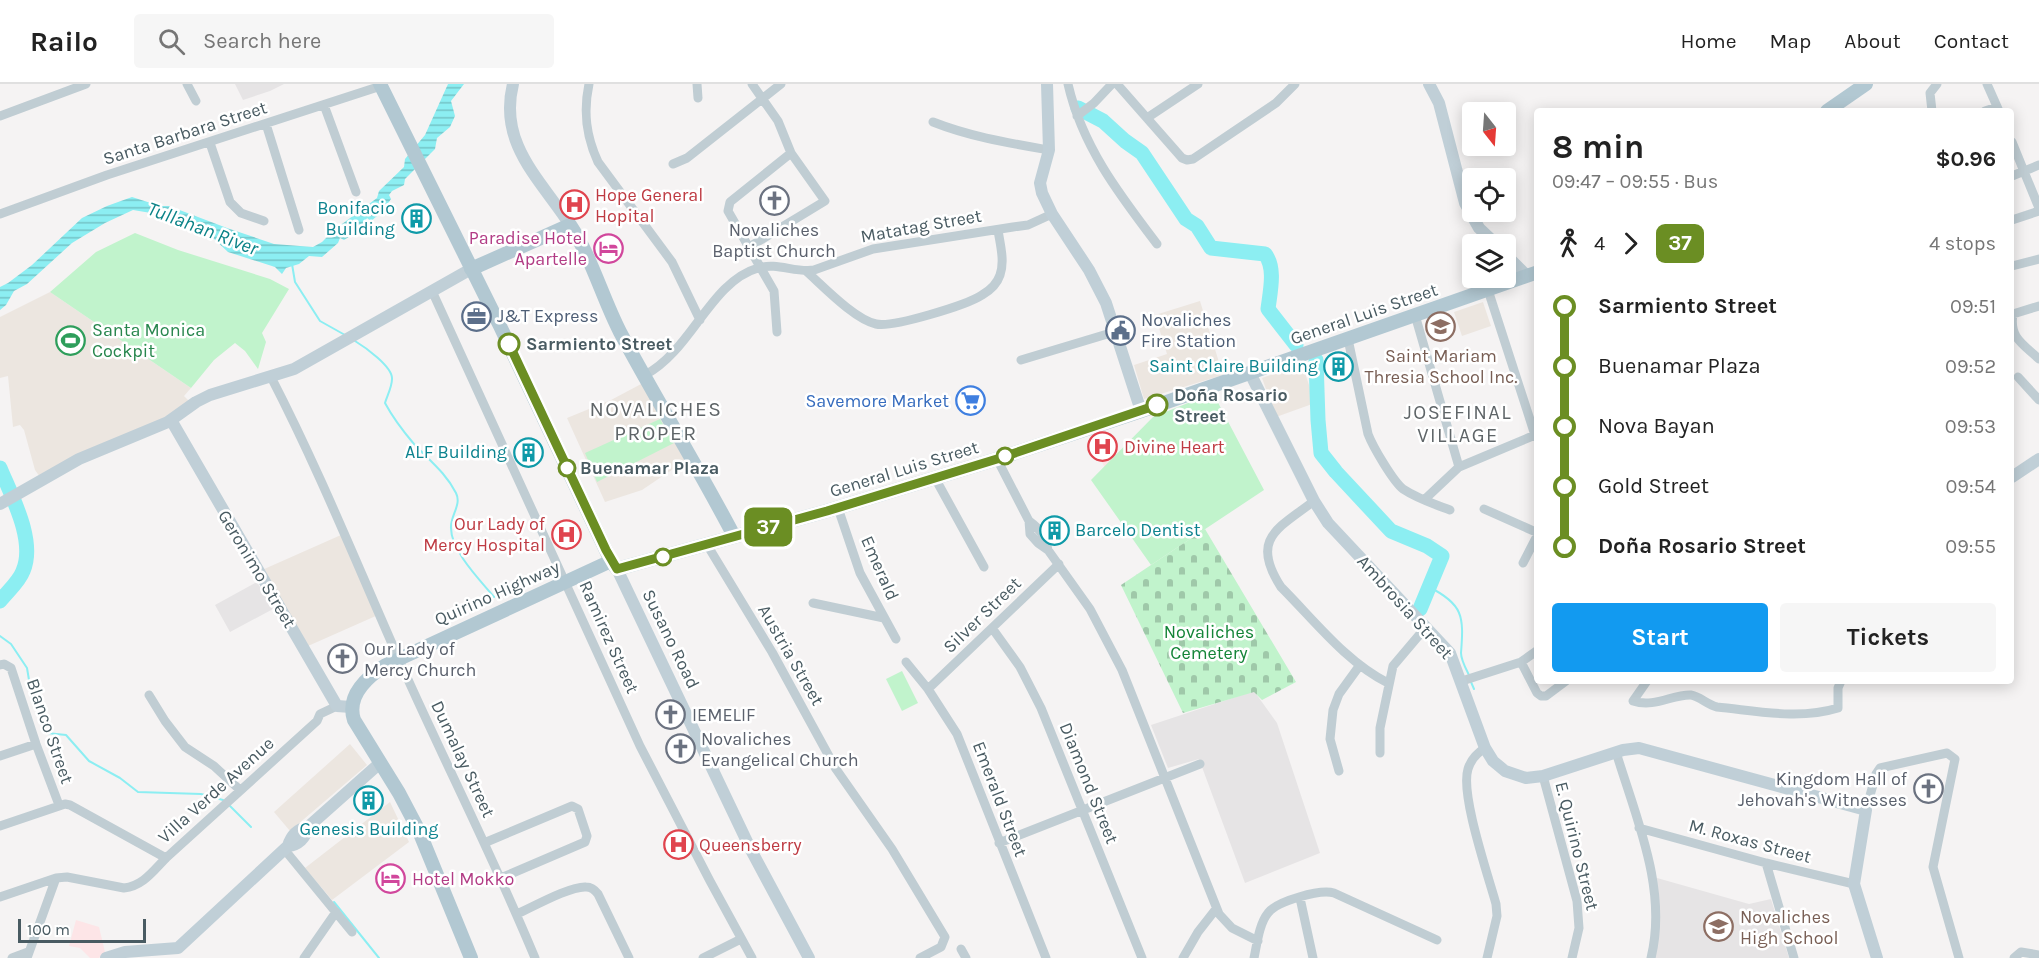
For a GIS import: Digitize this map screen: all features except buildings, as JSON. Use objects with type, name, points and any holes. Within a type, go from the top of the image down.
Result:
[{"type":"main road","points":[[1831,108],[1866,84]]},
{"type":"main road","points":[[381,85],[500,326],[614,565]]},
{"type":"main road","points":[[471,268],[570,225],[588,255],[608,308],[734,536]]},
{"type":"main road","name":"General Luis Street","points":[[614,565],[838,508],[997,459],[1532,274]]},
{"type":"main road","name":"Quirino Highway","points":[[340,708],[377,670],[398,658],[566,582],[614,565]]},
{"type":"main road","points":[[340,708],[356,726],[380,763],[420,833],[471,958]]},
{"type":"street","points":[[0,116],[86,84]]},
{"type":"street","points":[[187,84],[196,101]]},
{"type":"street","points":[[513,84],[511,116],[519,152],[570,225]]},
{"type":"street","points":[[589,84],[585,116],[592,149],[598,162],[672,262],[700,320]]},
{"type":"street","points":[[697,84],[698,98]]},
{"type":"street","points":[[749,247],[825,201],[791,153],[782,128],[752,84]]},
{"type":"street","points":[[673,164],[687,158],[781,84]]},
{"type":"street","points":[[1047,84],[1049,150],[1041,183],[1042,193],[1052,214],[1106,303],[1141,411]]},
{"type":"street","points":[[1068,84],[1077,116],[1108,179],[1157,244]]},
{"type":"street","points":[[1077,116],[1114,84],[1182,158],[1187,160],[1193,159],[1276,103],[1295,84]]},
{"type":"street","points":[[1147,118],[1198,84]]},
{"type":"street","points":[[1429,84],[1439,103],[1464,203],[1479,228],[1485,234]]},
{"type":"street","points":[[1931,108],[1930,93],[1937,84]]},
{"type":"street","points":[[1987,84],[1998,108]]},
{"type":"street","name":"Santa Barbara Street","points":[[0,214],[96,179],[381,85]]},
{"type":"street","points":[[324,105],[357,192]]},
{"type":"street","points":[[933,122],[977,137],[1049,150]]},
{"type":"street","points":[[266,124],[299,230]]},
{"type":"street","points":[[210,143],[230,202],[241,213],[264,220]]},
{"type":"street","points":[[2014,147],[2039,210],[2014,219]]},
{"type":"street","points":[[777,332],[776,296],[728,211],[728,206],[791,153]]},
{"type":"street","points":[[2014,175],[2039,165]]},
{"type":"street","name":"Matatag Street","points":[[760,267],[777,266],[806,271],[873,249],[1028,225],[1052,214]]},
{"type":"street","points":[[806,271],[840,302],[867,321],[877,325],[890,324],[964,304],[992,288],[1000,276],[1003,262],[998,230]]},
{"type":"street","points":[[2014,265],[2039,259]]},
{"type":"street","points":[[1516,262],[1532,274]]},
{"type":"street","points":[[645,375],[663,364],[674,353],[722,292],[742,275],[760,267]]},
{"type":"street","points":[[9,499],[79,459],[171,420],[185,408],[210,395],[294,369],[471,268]]},
{"type":"street","points":[[1488,290],[1534,430]]},
{"type":"street","name":"Ramirez Street","points":[[432,291],[640,746],[752,958]]},
{"type":"street","points":[[2014,312],[2039,306]]},
{"type":"street","points":[[1415,315],[1459,467]]},
{"type":"street","points":[[1022,360],[1114,332]]},
{"type":"street","points":[[2014,333],[2039,360]]},
{"type":"street","points":[[1348,339],[1368,434],[1373,447],[1401,487],[1424,500],[1450,510]]},
{"type":"street","points":[[2028,349],[2039,346]]},
{"type":"street","name":"Ambrosia Street","points":[[1250,373],[1314,501],[1328,522],[1450,653],[1465,680],[1476,728],[1485,748],[1493,761],[1505,771],[1526,778],[1543,776],[1616,752],[1639,748],[1866,810]]},
{"type":"street","name":"Dumalay Street","points":[[272,377],[329,495],[398,658],[501,878],[535,958]]},
{"type":"street","points":[[2019,377],[2039,400]]},
{"type":"street","name":"Geronimo Street","points":[[171,420],[340,708]]},
{"type":"street","points":[[1424,500],[1459,467],[1534,437]]},
{"type":"street","points":[[997,459],[1029,521],[1030,534],[1048,550],[1090,609],[1131,688],[1216,909],[1232,928],[1258,941]]},
{"type":"street","points":[[2014,476],[2039,459]]},
{"type":"street","points":[[936,478],[984,567]]},
{"type":"street","points":[[1314,501],[1272,534],[1267,545],[1268,563],[1281,587],[1360,665],[1388,683]]},
{"type":"street","name":"Emerald","points":[[838,508],[860,573],[896,639]]},
{"type":"street","points":[[1484,509],[1534,531]]},
{"type":"street","points":[[1523,563],[1534,541]]},
{"type":"street","name":"Austria Street","points":[[706,543],[772,652],[836,769],[891,849],[945,937],[941,947],[920,958]]},
{"type":"street","name":"Silver Street","points":[[928,689],[1059,564]]},
{"type":"street","name":"Susano Road","points":[[614,565],[751,850],[809,958]]},
{"type":"street","points":[[813,603],[884,618]]},
{"type":"street","points":[[1380,753],[1380,728],[1393,666],[1426,627]]},
{"type":"street","name":"Diamond Street","points":[[992,628],[1031,687],[1142,958]]},
{"type":"street","points":[[1465,680],[1521,662],[1534,653]]},
{"type":"street","name":"Emerald Street","points":[[906,662],[928,689],[957,734],[1046,958]]},
{"type":"street","points":[[1521,662],[1537,693],[1541,696],[1546,696],[1562,684]]},
{"type":"street","name":"Blanco Street","points":[[0,665],[4,664],[11,668],[59,805]]},
{"type":"street","points":[[1339,771],[1330,739],[1334,710],[1338,694],[1360,665]]},
{"type":"street","points":[[1645,684],[1634,701],[1641,704],[1668,701],[1688,695],[1696,696],[1707,705],[1717,707],[1796,715],[1812,715],[1838,708],[1840,684]]},
{"type":"street","points":[[149,695],[165,722],[185,747],[214,766],[240,790]]},
{"type":"street","name":"Villa Verde Avenue","points":[[59,805],[70,805],[166,858],[317,721],[320,714],[340,708]]},
{"type":"street","points":[[0,756],[36,744]]},
{"type":"street","points":[[1485,748],[1473,759],[1466,776],[1468,801],[1496,904],[1496,927],[1487,958]]},
{"type":"street","points":[[1616,752],[1651,873],[1655,903],[1655,939],[1651,958]]},
{"type":"street","points":[[1877,958],[1854,884],[1866,810],[1876,774],[1880,768],[1947,753],[1955,759],[1933,867],[1959,958]]},
{"type":"street","points":[[106,958],[125,952],[175,953],[286,848],[290,838],[301,829],[308,827],[380,763]]},
{"type":"street","points":[[999,843],[1200,764]]},
{"type":"street","name":"E. Quirino Street","points":[[1543,776],[1577,901],[1579,928],[1572,958]]},
{"type":"street","points":[[0,826],[59,805]]},
{"type":"street","points":[[484,843],[572,806],[578,809],[587,840],[501,878]]},
{"type":"street","name":"M. Roxas Street","points":[[1639,828],[1766,863],[1854,884]]},
{"type":"street","points":[[286,848],[352,932]]},
{"type":"street","points":[[0,897],[56,878],[67,877],[124,888],[131,887],[143,881],[166,858]]},
{"type":"street","points":[[1766,863],[1794,958]]},
{"type":"street","points":[[12,958],[28,955],[56,878]]},
{"type":"street","points":[[517,914],[572,890],[584,887],[593,889],[598,894],[629,958]]},
{"type":"street","points":[[1254,958],[1264,920],[1270,911],[1322,891],[1334,893],[1437,940]]},
{"type":"street","points":[[1300,898],[1313,958]]},
{"type":"street","points":[[1183,958],[1198,932],[1216,909]]},
{"type":"street","points":[[304,958],[336,912]]},
{"type":"street","points":[[704,958],[741,939]]},
{"type":"street","points":[[961,949],[966,958]]},
{"type":"street","points":[[2014,957],[2021,952],[2039,955]]},
{"type":"shaded area","points":[[235,84],[284,84],[243,100]]},
{"type":"shaded area","points":[[50,292],[191,388],[184,396],[191,403],[166,421],[40,477],[35,470],[24,430],[20,425],[13,427],[8,376],[0,378],[0,317]]},
{"type":"shaded area","points":[[1200,301],[1223,375],[1144,399],[1134,365],[1167,354],[1155,315]]},
{"type":"shaded area","points":[[1483,302],[1491,326],[1462,336],[1454,312]]},
{"type":"shaded area","points":[[1302,364],[1315,403],[1276,417],[1262,378]]},
{"type":"shaded area","points":[[643,383],[685,461],[642,490],[605,502],[567,418],[611,400]]},
{"type":"shaded area","name":"Divine Heart","points":[[1104,432],[1116,457],[1105,468],[1090,438]]},
{"type":"shaded area","points":[[341,535],[378,615],[308,646],[262,570]]},
{"type":"shaded area","points":[[257,582],[273,609],[230,632],[215,605]]},
{"type":"shaded area","points":[[1254,691],[1277,723],[1320,853],[1245,883],[1199,759],[1168,768],[1151,725]]},
{"type":"shaded area","points":[[350,744],[367,765],[290,831],[274,812]]},
{"type":"shaded area","points":[[390,802],[409,842],[332,900],[305,868]]},
{"type":"shaded area","name":"Novaliches High School","points":[[1657,878],[1749,904],[1771,899],[1789,958],[1653,958],[1659,914]]},
{"type":"shaded area","points":[[76,920],[99,927],[105,952],[99,958],[90,958],[80,948],[69,946]]},
{"type":"green space","points":[[135,233],[178,250],[270,279],[289,289],[262,333],[266,342],[258,369],[245,351],[235,343],[214,360],[191,388],[50,292],[96,252]]},
{"type":"green space","points":[[1213,393],[1264,490],[1151,565],[1091,480],[1153,417]]},
{"type":"green space","points":[[660,419],[674,443],[597,482],[585,453]]},
{"type":"green space","name":"Novaliches Cemetery","points":[[1205,529],[1296,682],[1262,700],[1254,692],[1183,713],[1121,585]]},
{"type":"green space","points":[[902,671],[918,703],[902,711],[886,679]]},
{"type":"water","points":[[448,84],[464,84],[451,101],[455,116],[450,127],[437,138],[435,149],[405,179],[404,185],[392,191],[389,195],[391,199],[382,212],[371,221],[367,218],[361,228],[348,238],[344,240],[340,238],[338,243],[322,257],[309,256],[299,264],[286,268],[282,274],[275,267],[228,252],[212,237],[189,225],[133,210],[105,223],[72,243],[27,284],[14,291],[6,305],[0,310],[0,287],[32,265],[82,218],[132,197],[160,206],[169,206],[274,244],[313,247],[377,198],[379,191],[404,167],[405,159],[425,135]]},
{"type":"waterway","points":[[1078,108],[1103,121],[1142,153],[1186,219],[1197,226],[1211,248],[1265,254],[1271,273],[1268,309],[1296,345]]},
{"type":"waterway","points":[[292,264],[295,282],[320,321],[345,335]]},
{"type":"waterway","points":[[355,341],[378,358],[388,369],[392,382],[385,403],[406,434],[442,473],[456,493],[458,502],[451,524],[452,537],[467,565],[494,597]]},
{"type":"waterway","points":[[1316,360],[1321,453],[1391,531],[1427,546],[1442,556],[1420,609]]},
{"type":"waterway","name":"Tullahan River","points":[[0,468],[21,519],[27,546],[23,571],[0,601]]},
{"type":"waterway","points":[[1429,587],[1449,599],[1459,612],[1462,629],[1461,656],[1469,675]]},
{"type":"waterway","points":[[0,636],[11,644],[27,668],[32,698],[47,733],[66,735],[89,761],[120,778],[138,792],[201,794],[223,800]]},
{"type":"waterway","points":[[1471,682],[1474,689]]},
{"type":"waterway","points":[[228,804],[251,827]]},
{"type":"waterway","points":[[334,902],[379,958]]},
{"type":"bus line","name":"37","points":[[509,344],[611,561],[617,569],[827,511],[1038,446],[1157,405]]},
{"type":"place","name":"Novaliches Baptist Church","points":[[774,201]]},
{"type":"place","name":"Hope General Hopital","points":[[574,205]]},
{"type":"place","name":"Bonifacio Building","points":[[416,218]]},
{"type":"place","name":"Paradise Hotel Apartelle","points":[[608,248]]},
{"type":"place","name":"J&T Express","points":[[476,316]]},
{"type":"place","name":"Saint Mariam Thresia School Inc.","points":[[1441,327]]},
{"type":"place","name":"Novaliches Fire Station","points":[[1120,330]]},
{"type":"place","name":"Santa Monica Cockpit","points":[[71,340]]},
{"type":"place","name":"Sarmiento Street","points":[[509,344]]},
{"type":"place","name":"Saint Claire Building","points":[[1339,366]]},
{"type":"place","name":"Savemore Market","points":[[970,401]]},
{"type":"place","name":"Doña Rosario Street","points":[[1157,405]]},
{"type":"place","name":"Divine Heart","points":[[1103,447]]},
{"type":"place","name":"ALF Building","points":[[528,452]]},
{"type":"place","name":"Buenamar Plaza","points":[[567,468]]},
{"type":"place","name":"Barcelo Dentist","points":[[1054,530]]},
{"type":"place","name":"Our Lady of Mercy Hospital","points":[[566,534]]},
{"type":"place","name":"Our Lady of Mercy Church","points":[[343,659]]},
{"type":"place","name":"IEMELIF","points":[[671,715]]},
{"type":"place","name":"Novaliches Evangelical Church","points":[[680,749]]},
{"type":"place","name":"Kingdom Hall of Jehovah's Witnesses","points":[[1928,789]]},
{"type":"place","name":"Genesis Building","points":[[369,800]]},
{"type":"place","name":"Queensberry","points":[[678,845]]},
{"type":"place","name":"Hotel Mokko","points":[[391,879]]},
{"type":"place","name":"Novaliches High School","points":[[1719,927]]},
{"type":"district","name":"NOVALICHES PROPER","points":[[656,421]]},
{"type":"district","name":"JOSEFINAL VILLAGE","points":[[1458,424]]}]
